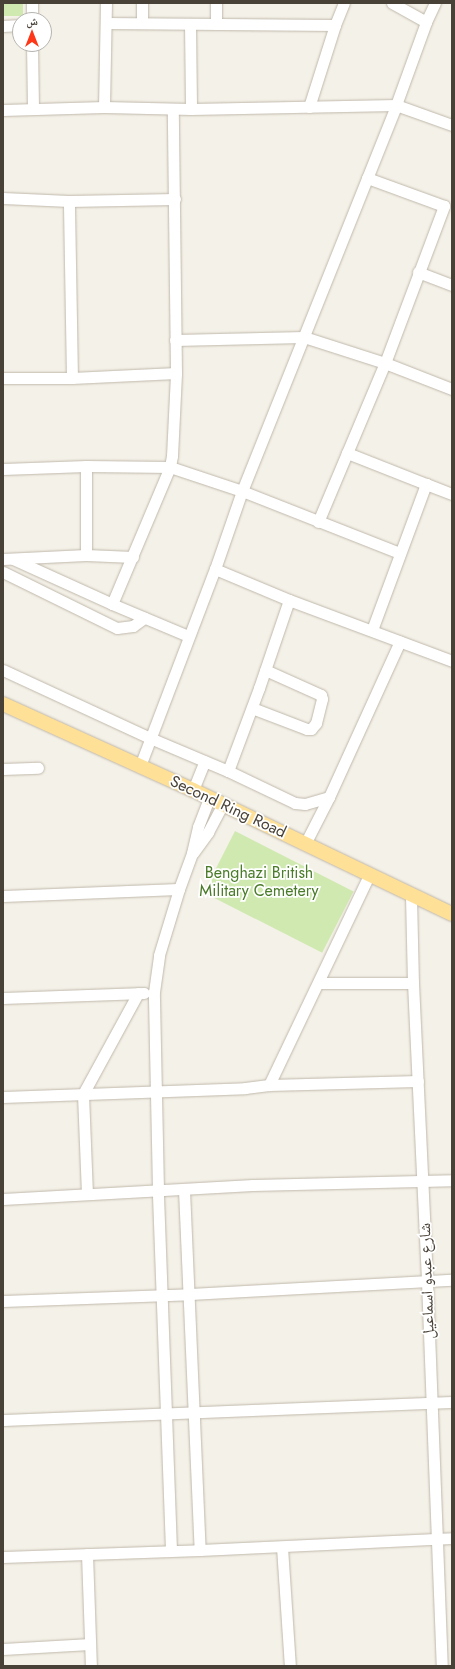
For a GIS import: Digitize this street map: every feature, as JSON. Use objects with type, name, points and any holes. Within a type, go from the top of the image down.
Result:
[{"type":"main road","name":"Second Ring Road","points":[[3,704],[223,804],[411,896],[452,914]]},
{"type":"street","points":[[104,107],[106,3]]},
{"type":"street","points":[[142,3],[142,22]]},
{"type":"street","points":[[216,3],[216,24]]},
{"type":"street","points":[[309,107],[335,25],[344,3]]},
{"type":"street","points":[[392,3],[426,22]]},
{"type":"street","points":[[140,766],[188,636],[215,569],[242,491],[396,105],[426,22],[435,3]]},
{"type":"street","points":[[106,23],[142,22],[190,24],[335,25]]},
{"type":"street","points":[[190,24],[191,109]]},
{"type":"street","points":[[32,52],[33,109]]},
{"type":"street","points":[[3,110],[104,107],[191,109],[396,105],[452,125]]},
{"type":"street","points":[[112,604],[170,467],[176,373],[176,199],[174,109]]},
{"type":"street","points":[[318,522],[385,363],[418,272],[448,208],[367,178]]},
{"type":"street","points":[[3,198],[69,201],[176,199]]},
{"type":"street","points":[[69,201],[72,378]]},
{"type":"street","points":[[418,272],[452,285]]},
{"type":"street","points":[[175,340],[304,337],[385,363],[452,389]]},
{"type":"street","points":[[3,378],[72,378],[176,373]]},
{"type":"street","points":[[347,453],[452,494]]},
{"type":"street","points":[[86,466],[86,555]]},
{"type":"street","points":[[3,468],[86,466],[170,467],[242,491],[399,553]]},
{"type":"street","points":[[372,630],[399,553],[426,484]]},
{"type":"street","points":[[8,559],[86,555],[133,557]]},
{"type":"street","points":[[8,559],[188,636]]},
{"type":"street","points":[[215,569],[289,600],[452,661]]},
{"type":"street","points":[[3,572],[117,628],[133,626],[144,618]]},
{"type":"street","points":[[228,771],[252,708],[289,600]]},
{"type":"street","points":[[305,844],[329,797],[400,641]]},
{"type":"street","points":[[3,670],[150,738],[228,771],[295,803],[305,804],[329,797]]},
{"type":"street","points":[[252,708],[306,729],[311,729],[316,723],[322,699],[321,695],[265,670]]},
{"type":"street","points":[[193,790],[206,761]]},
{"type":"street","points":[[3,769],[38,768]]},
{"type":"street","points":[[171,1550],[155,1092],[154,992],[160,955],[179,889],[192,853],[198,827],[209,798]]},
{"type":"street","points":[[192,853],[208,832],[223,804]]},
{"type":"street","points":[[269,1085],[370,875]]},
{"type":"street","points":[[3,896],[179,889]]},
{"type":"street","name":"شارع عبدو اسماعيل","points":[[411,896],[413,983],[423,1182],[442,1666]]},
{"type":"street","points":[[319,983],[413,983]]},
{"type":"street","points":[[3,998],[154,992]]},
{"type":"street","points":[[88,1194],[83,1094],[138,993]]},
{"type":"street","points":[[3,1097],[244,1088],[269,1085],[418,1081]]},
{"type":"street","points":[[3,1199],[266,1185],[423,1182],[452,1180]]},
{"type":"street","points":[[184,1190],[190,1294],[200,1550]]},
{"type":"street","points":[[3,1300],[190,1294],[452,1280]]},
{"type":"street","points":[[3,1420],[452,1402]]},
{"type":"street","points":[[3,1557],[282,1547],[452,1538]]},
{"type":"street","points":[[282,1547],[290,1666]]},
{"type":"street","points":[[87,1554],[91,1666]]},
{"type":"street","points":[[3,1649],[90,1644]]},
{"type":"green space","points":[[3,3],[23,3],[23,12],[12,12],[12,16],[3,16]]},
{"type":"green space","name":"Benghazi British Military Cemetery","points":[[235,831],[354,891],[322,953],[204,892]]}]
